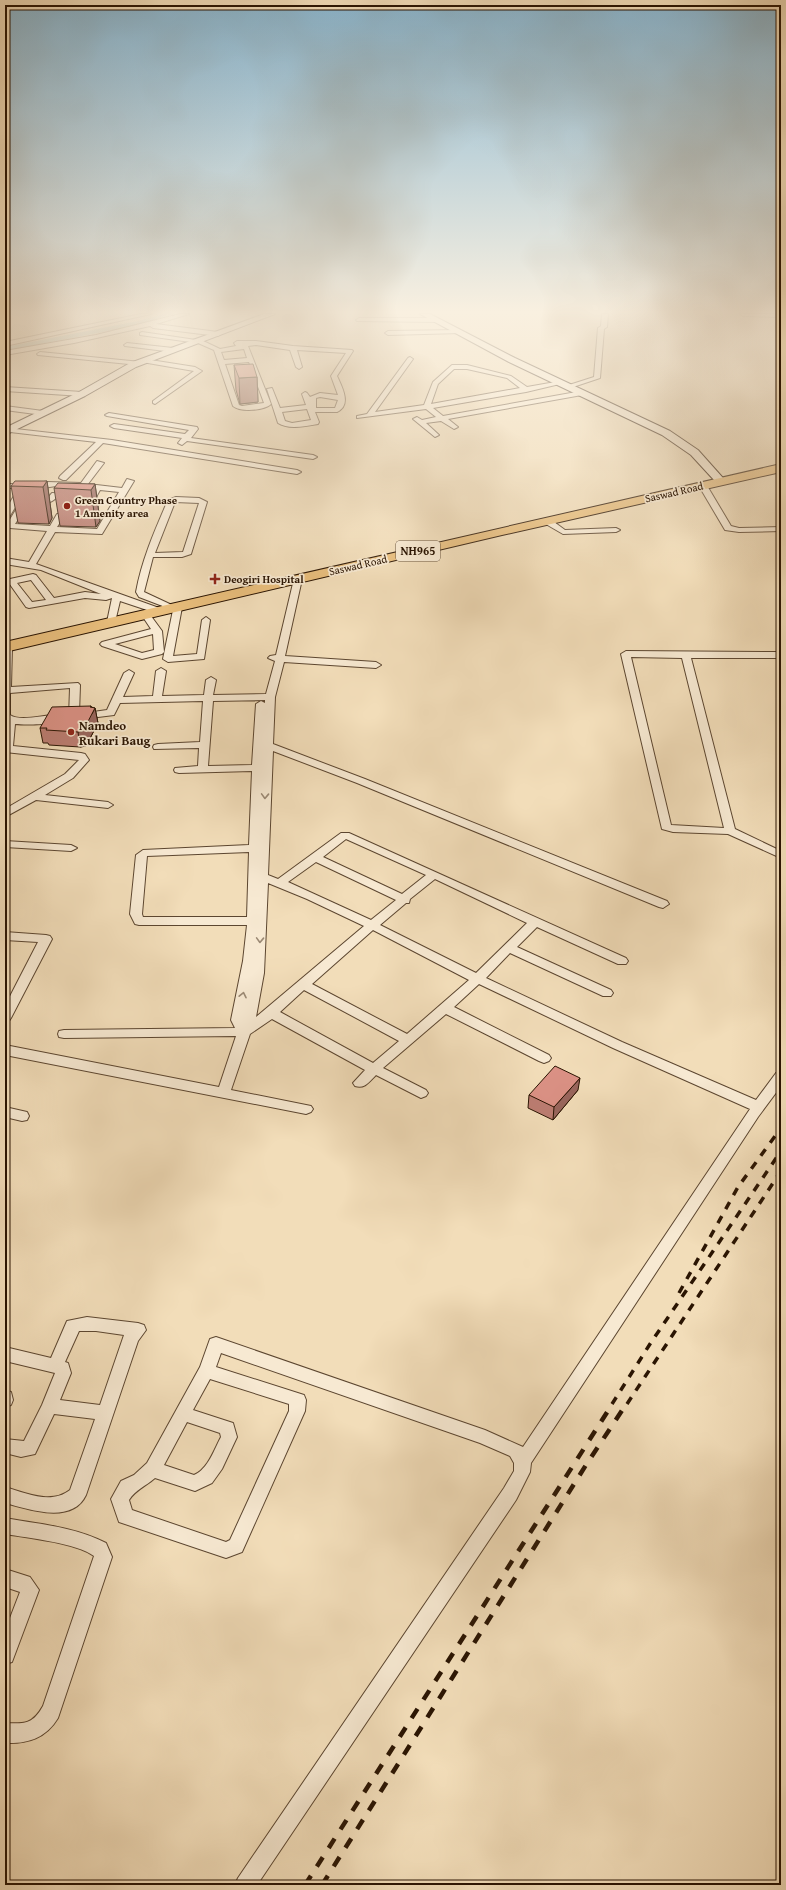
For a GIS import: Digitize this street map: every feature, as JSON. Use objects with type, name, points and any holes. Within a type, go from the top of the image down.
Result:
[{"type":"highway","name":"Saswad Road","points":[[6,647],[781,468]]},
{"type":"street","points":[[7,428],[19,425],[65,402]]},
{"type":"street","points":[[236,402],[236,406],[239,407],[263,406],[268,404],[267,402]]},
{"type":"street","points":[[275,402],[282,424],[292,425],[315,422],[308,402]]},
{"type":"street","points":[[311,409],[312,402]]},
{"type":"street","points":[[278,410],[337,410],[340,402]]},
{"type":"street","points":[[370,415],[379,402]]},
{"type":"street","points":[[427,407],[428,402]]},
{"type":"street","points":[[359,417],[453,402]]},
{"type":"street","points":[[502,402],[507,406]]},
{"type":"street","points":[[421,422],[521,402]]},
{"type":"street","points":[[602,402],[653,426],[688,447],[705,460],[718,478]]},
{"type":"street","points":[[427,407],[454,426]]},
{"type":"street","points":[[5,408],[42,413]]},
{"type":"street","points":[[408,410],[435,435]]},
{"type":"street","points":[[109,415],[193,428],[194,430],[177,449]]},
{"type":"street","points":[[114,426],[313,454]]},
{"type":"street","points":[[7,428],[101,441],[177,449],[297,468]]},
{"type":"street","points":[[63,478],[101,441]]},
{"type":"street","points":[[82,486],[100,463]]},
{"type":"street","points":[[34,487],[25,500],[22,514],[10,526],[99,532],[104,518],[130,481]]},
{"type":"street","points":[[5,486],[34,487],[40,484],[124,490]]},
{"type":"street","points":[[703,486],[728,528],[739,530],[781,529]]},
{"type":"street","points":[[25,500],[49,501],[55,495],[85,496],[98,488]]},
{"type":"street","points":[[5,517],[21,491]]},
{"type":"street","points":[[83,514],[85,496]]},
{"type":"street","points":[[149,555],[187,554],[203,502],[199,500],[176,498],[172,500],[149,555],[144,568],[140,592],[164,610]]},
{"type":"street","points":[[32,564],[60,516]]},
{"type":"street","points":[[547,521],[563,532],[616,530]]},
{"type":"street","points":[[5,561],[32,564],[116,596],[164,610]]},
{"type":"street","points":[[224,1092],[244,1032],[237,1020],[257,921],[258,848],[266,697],[277,658],[295,580]]},
{"type":"street","points":[[52,601],[85,595],[106,597],[116,596]]},
{"type":"street","points":[[111,622],[116,596]]},
{"type":"street","points":[[164,610],[168,659],[201,657],[206,620]]},
{"type":"street","points":[[156,630],[105,644],[142,656],[158,653],[156,630],[164,610]]},
{"type":"street","points":[[6,647],[6,716],[11,720],[16,721],[74,717],[111,713],[129,673]]},
{"type":"street","points":[[781,655],[626,654],[665,824],[669,829],[730,831],[781,855]]},
{"type":"street","points":[[686,655],[730,831]]},
{"type":"street","points":[[277,658],[376,665]]},
{"type":"street","points":[[157,700],[162,671]]},
{"type":"street","points":[[203,769],[208,698],[211,680]]},
{"type":"street","points":[[6,690],[75,685],[74,717]]},
{"type":"street","points":[[119,700],[266,697]]},
{"type":"street","points":[[5,814],[69,776],[84,760],[84,757],[6,748],[11,720]]},
{"type":"street","points":[[264,744],[361,781],[663,904]]},
{"type":"street","points":[[158,747],[205,745]]},
{"type":"street","points":[[179,770],[262,768]]},
{"type":"street","points":[[35,796],[108,805]]},
{"type":"street","points":[[280,883],[345,835],[434,874],[622,961]]},
{"type":"street","points":[[5,844],[71,848]]},
{"type":"street","points":[[257,921],[139,921],[136,914],[142,855],[147,852],[258,848]]},
{"type":"street","points":[[315,857],[405,900]]},
{"type":"street","points":[[64,1034],[244,1032],[272,1013],[434,874]]},
{"type":"street","points":[[258,876],[280,883],[373,925],[478,979],[707,1085],[759,1107]]},
{"type":"street","points":[[360,1083],[374,1069],[478,979],[535,922]]},
{"type":"street","points":[[5,936],[46,939],[7,1011]]},
{"type":"street","points":[[509,948],[607,993]]},
{"type":"street","points":[[304,985],[408,1040]]},
{"type":"street","points":[[445,1008],[544,1058]]},
{"type":"street","points":[[272,1013],[374,1069],[421,1092]]},
{"type":"street","points":[[5,1050],[306,1109]]},
{"type":"street","points":[[245,1885],[510,1494],[522,1472],[523,1461],[781,1076]]},
{"type":"street","points":[[5,1112],[22,1116]]},
{"type":"street","points":[[5,1495],[48,1506],[66,1503],[77,1495],[131,1337],[138,1330],[125,1330],[95,1324],[77,1324],[73,1326],[55,1366]]},
{"type":"street","points":[[206,1371],[298,1400],[297,1411],[236,1546],[226,1550],[125,1516],[120,1499],[127,1487],[140,1480],[152,1469],[206,1371],[216,1344],[485,1437],[516,1451],[523,1461]]},
{"type":"street","points":[[5,1354],[62,1368],[63,1373],[50,1406],[29,1449],[5,1446]]},
{"type":"street","points":[[50,1406],[105,1413]]},
{"type":"street","points":[[152,1469],[195,1483],[206,1478],[216,1464],[229,1437],[228,1428],[183,1414]]},
{"type":"street","points":[[5,1526],[81,1542],[100,1549],[104,1555],[54,1703],[45,1722],[38,1729],[30,1732],[18,1734],[5,1733]]},
{"type":"street","points":[[5,1578],[24,1583],[30,1590],[5,1655]]},
{"type":"building","points":[[15,481],[47,481],[43,487],[11,486]]},
{"type":"building","points":[[58,483],[95,484],[91,490],[54,488]]},
{"type":"building","points":[[91,706],[90,707],[95,708],[83,731],[46,730],[47,728],[40,728],[52,707]]},
{"type":"building","points":[[555,1066],[580,1078],[554,1107],[529,1095]]},
{"type":"railway","points":[[679,1293],[738,1187],[781,1128]]},
{"type":"railway","points":[[612,1404],[650,1344],[781,1151]]},
{"type":"railway","points":[[627,1404],[781,1171]]},
{"type":"railway","points":[[305,1885],[613,1403]]},
{"type":"railway","points":[[322,1885],[586,1465],[627,1403]]},
{"type":"place","name":"Green Country Phase 1 Amenity area","points":[[67,506]]},
{"type":"place","name":"Deogiri Hospital","points":[[215,579]]},
{"type":"place","name":"Namdeo Rukari Baug","points":[[71,732]]}]
